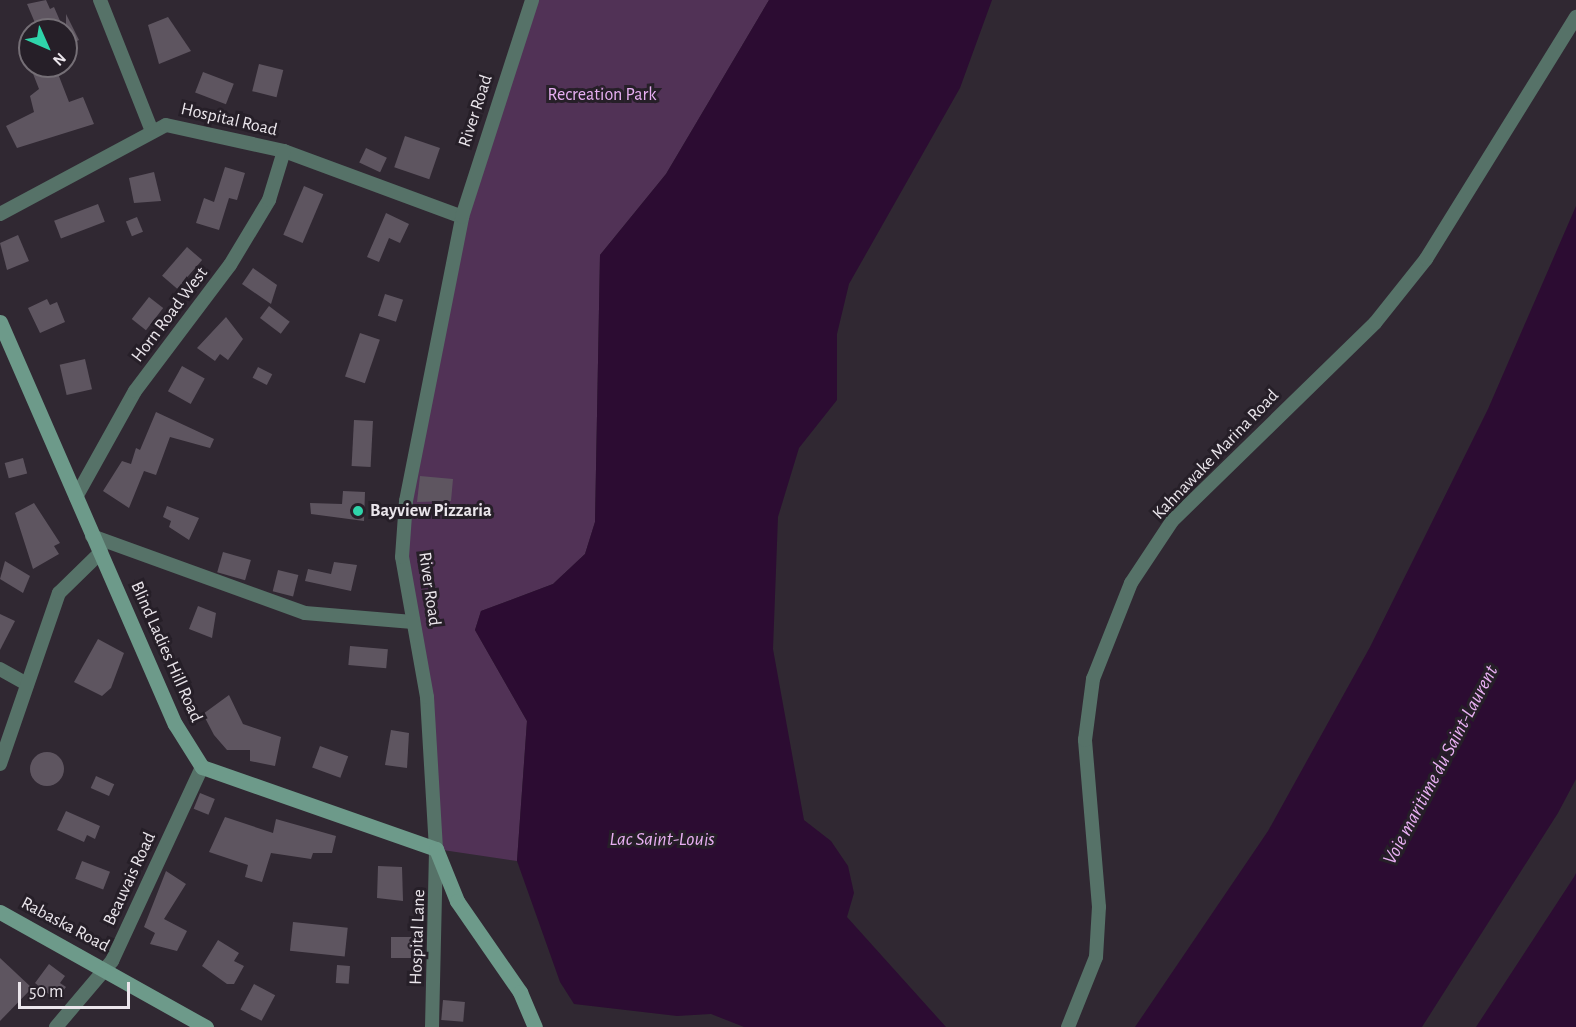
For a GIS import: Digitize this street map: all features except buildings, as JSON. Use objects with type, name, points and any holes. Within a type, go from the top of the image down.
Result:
[{"type":"street","points":[[100,0],[151,129]]},
{"type":"street","name":"River Road","points":[[532,0],[462,218],[406,501],[402,557],[428,697],[436,849],[457,901],[520,992],[535,1027]]},
{"type":"street","name":"Kahnawake Marina Road","points":[[1068,1027],[1096,957],[1099,907],[1085,740],[1093,679],[1131,583],[1172,521],[1375,323],[1426,259],[1576,17]]},
{"type":"street","name":"Hospital Road","points":[[0,214],[151,129],[189,126],[285,151],[462,218]]},
{"type":"street","name":"Horn Road West","points":[[76,497],[135,391],[230,265],[268,200],[285,151]]},
{"type":"street","name":"Blind Ladies Hill Road","points":[[0,322],[175,724],[202,767]]},
{"type":"street","points":[[92,536],[305,613],[413,622]]},
{"type":"street","points":[[0,764],[59,593],[100,552]]},
{"type":"street","points":[[0,669],[27,684]]},
{"type":"street","points":[[202,767],[436,849]]},
{"type":"street","name":"Beauvais Road","points":[[56,1027],[106,970],[202,767]]},
{"type":"street","name":"Hospital Lane","points":[[432,1027],[436,849]]},
{"type":"street","name":"Rabaska Road","points":[[0,912],[206,1027]]},
{"type":"green space","name":"Recreation Park","points":[[532,0],[769,0],[666,174],[600,255],[595,522],[585,554],[553,584],[481,611],[475,630],[527,721],[517,861],[436,849],[427,697],[402,557],[462,218]]},
{"type":"water","name":"Lac Saint-Louis","points":[[769,0],[992,0],[960,88],[849,284],[837,334],[837,400],[799,448],[778,517],[773,649],[804,820],[831,841],[848,866],[854,893],[847,917],[946,1027],[744,1027],[711,1014],[677,1016],[574,1004],[560,982],[517,861],[527,721],[475,630],[481,611],[553,584],[585,554],[595,522],[600,255],[666,174]]},
{"type":"water","name":"Voie maritime du Saint-Laurent","points":[[1576,206],[1576,779],[1558,813],[1422,1027],[1135,1027],[1268,831],[1370,647],[1488,409]]},
{"type":"water","points":[[1576,873],[1576,1027],[1476,1027],[1574,877]]},
{"type":"place","name":"Bayview Pizzaria","points":[[358,511]]}]
